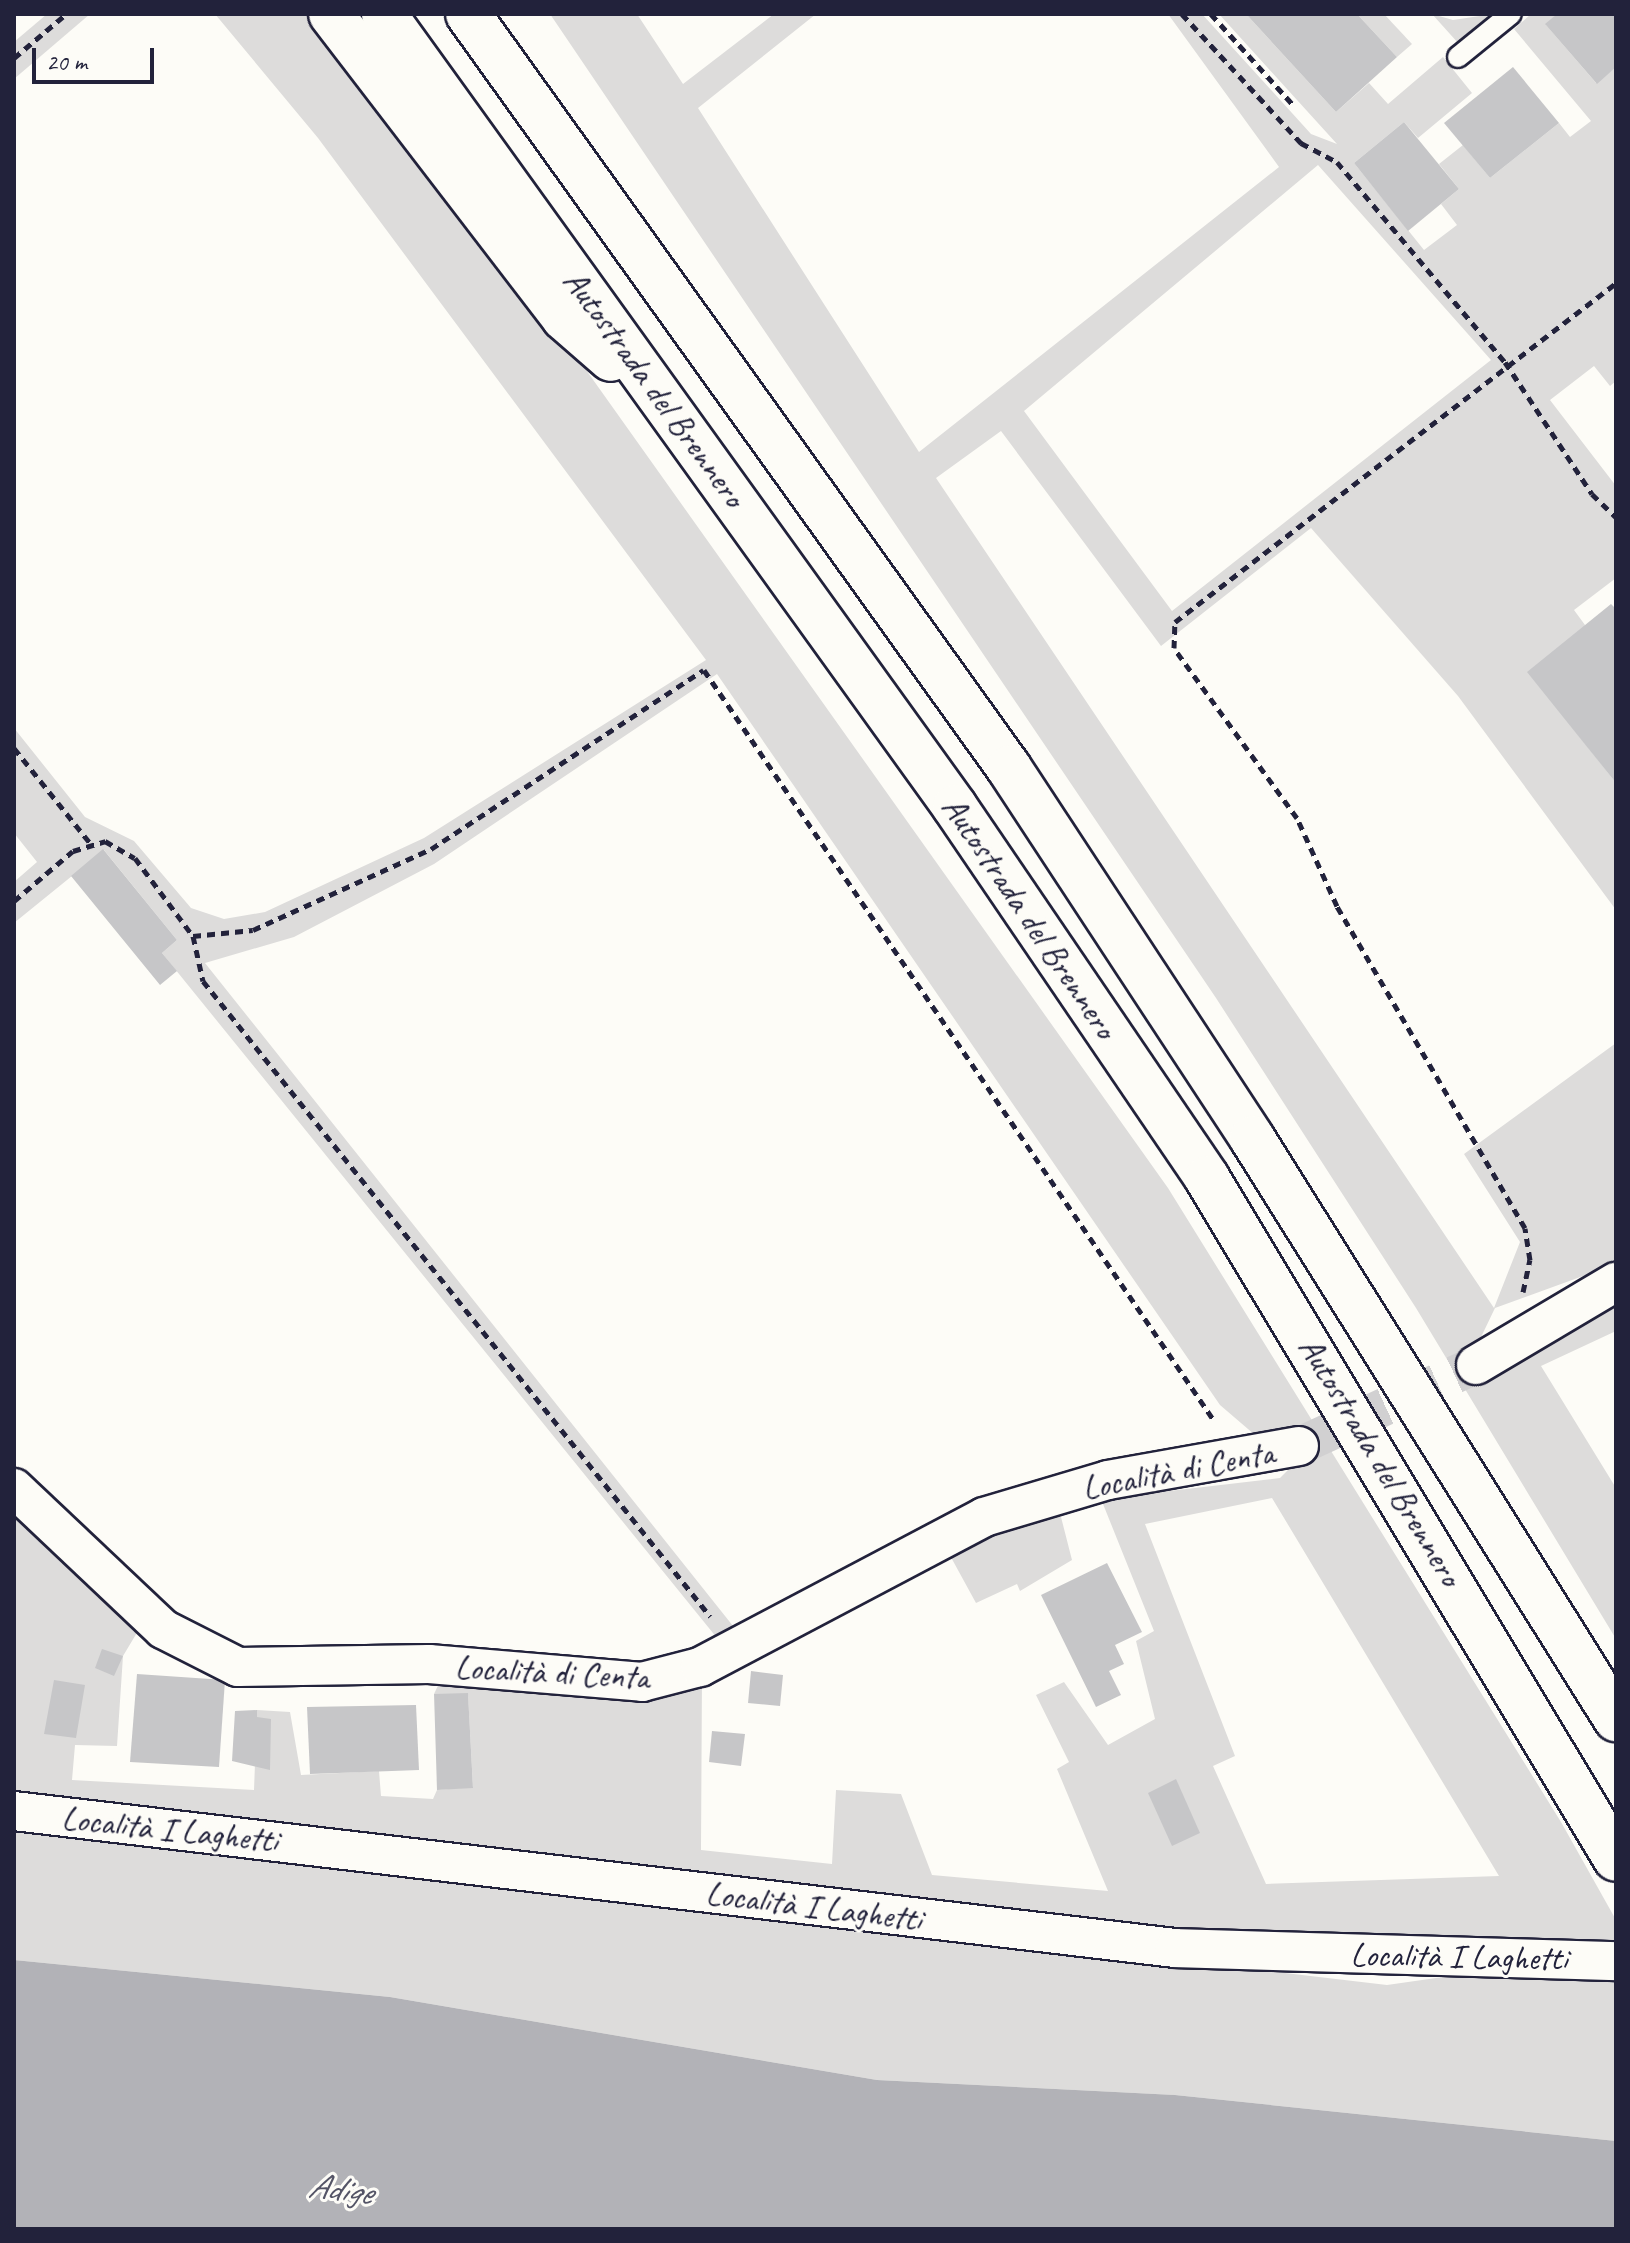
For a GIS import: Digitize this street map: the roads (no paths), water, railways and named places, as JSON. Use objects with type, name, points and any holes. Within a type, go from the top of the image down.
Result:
[{"type":"highway","points":[[331,14],[564,318],[673,414]]},
{"type":"highway","name":"Autostrada del Brennero","points":[[384,14],[955,807],[1207,1178],[1616,1859]]},
{"type":"highway","name":"Autostrada del Brennero","points":[[468,14],[1009,768],[1252,1138],[1616,1719]]},
{"type":"street","points":[[1476,1365],[1532,1328],[1616,1282]]},
{"type":"street","name":"Località di Centa","points":[[14,1488],[163,1629],[238,1667],[429,1664],[642,1682],[735,1649],[984,1517],[1108,1480],[1240,1461],[1299,1446]]},
{"type":"street","name":"Località I Laghetti","points":[[14,1811],[1160,1946],[1616,1961]]},
{"type":"lane","points":[[1458,57],[1511,14]]},
{"type":"water","name":"Adige","points":[[14,1960],[390,1997],[877,2080],[1175,2095],[1616,2141],[1616,2229],[14,2229]]},
{"type":"tunnel","points":[[1299,1446],[1476,1365]]}]
